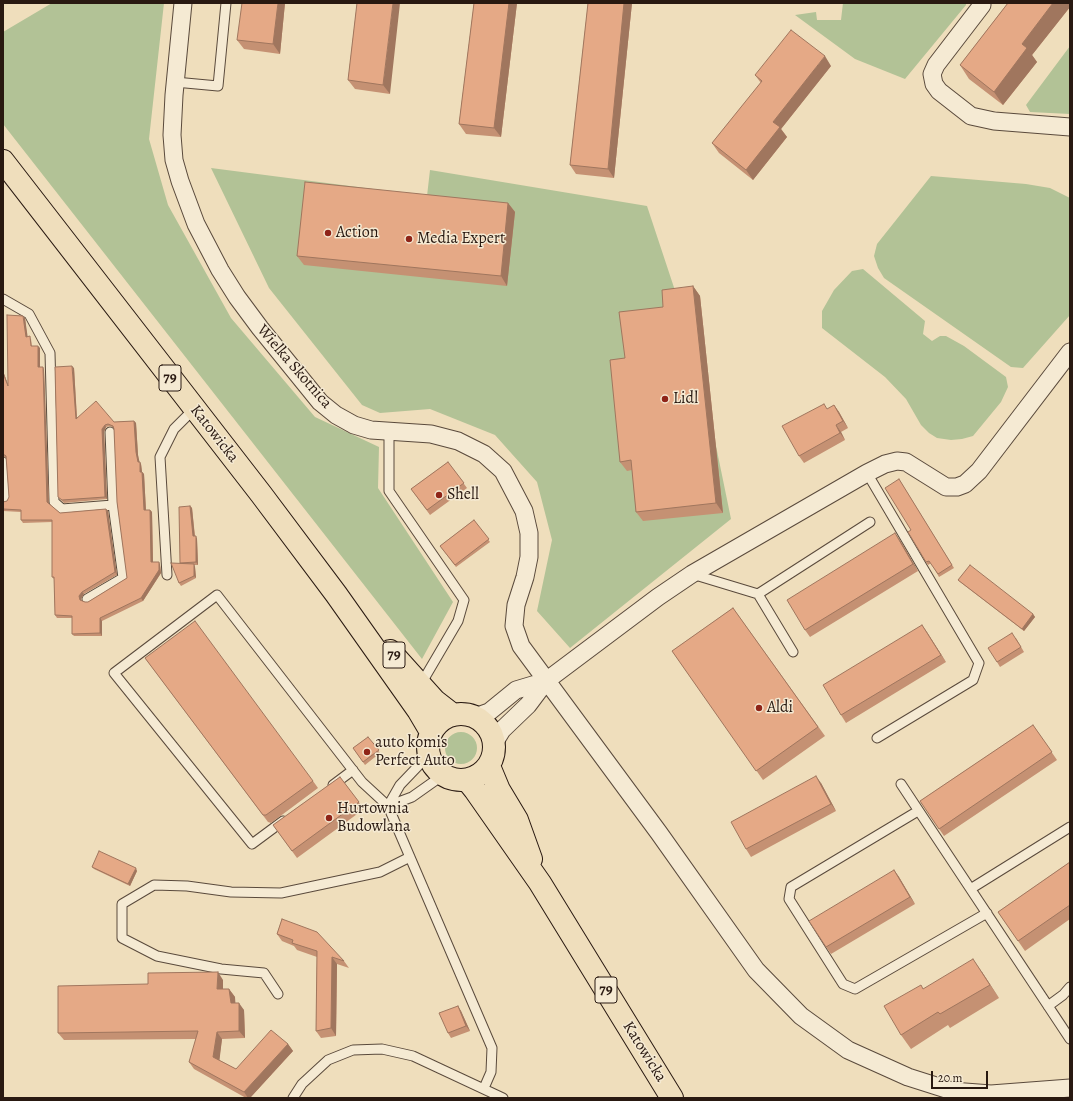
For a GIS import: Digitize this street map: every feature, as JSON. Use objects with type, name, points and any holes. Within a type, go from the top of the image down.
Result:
[{"type":"main road","name":"Katowicka","points":[[3,161],[261,494],[336,594],[418,710],[429,741]]},
{"type":"main road","name":"Katowicka","points":[[336,594],[421,684],[435,701],[453,715]]},
{"type":"main road","points":[[429,741],[440,721],[453,715],[462,714],[475,717],[488,728],[494,743],[494,754],[489,766],[478,776],[457,779]]},
{"type":"main road","name":"79","points":[[429,741],[434,767],[457,779]]},
{"type":"main road","name":"Katowicka","points":[[489,766],[499,790],[517,820],[540,883]]},
{"type":"main road","name":"Katowicka","points":[[457,779],[540,883],[672,1098]]},
{"type":"street","name":"Wielka Skotnica","points":[[183,3],[175,82],[172,135],[174,160],[193,217],[220,270],[260,328],[320,402],[336,415],[354,425],[371,430],[430,434],[458,441],[484,454],[503,471],[524,511],[529,533],[529,557],[525,577],[516,606],[514,626],[521,646],[659,833],[756,970],[801,1016],[848,1050],[908,1077],[952,1091],[991,1094],[1070,1088]]},
{"type":"street","points":[[982,5],[934,69],[932,74],[934,84],[939,91],[971,116],[994,121],[1070,126]]},
{"type":"street","points":[[494,743],[502,730],[528,705],[546,681],[692,574],[867,473],[885,464],[897,461],[906,462],[934,481],[946,487],[957,487],[965,484],[979,471],[1070,352]]},
{"type":"street","points":[[475,717],[489,712],[516,690],[546,681]]},
{"type":"lane","points":[[175,82],[218,86],[226,3]]},
{"type":"lane","points":[[3,299],[29,314],[50,353],[54,502],[62,509],[113,505]]},
{"type":"lane","points":[[167,575],[160,457],[174,429],[194,409]]},
{"type":"lane","points":[[87,599],[124,578],[113,505],[110,432]]},
{"type":"lane","points":[[389,432],[389,491],[464,600],[458,621],[421,684]]},
{"type":"lane","points":[[3,462],[5,499]]},
{"type":"lane","points":[[867,473],[979,663],[973,680],[877,738]]},
{"type":"lane","points":[[758,594],[870,522]]},
{"type":"lane","points":[[692,574],[758,594],[793,652]]},
{"type":"lane","points":[[290,816],[252,844],[114,673],[217,596],[362,782],[388,806],[492,1048],[491,1072],[484,1088]]},
{"type":"lane","points":[[388,806],[400,786],[422,762],[429,741]]},
{"type":"lane","points":[[328,789],[353,770]]},
{"type":"lane","points":[[388,806],[412,796],[436,780],[457,779]]},
{"type":"lane","points":[[901,784],[972,888],[1070,1039]]},
{"type":"lane","points":[[918,811],[791,887],[789,899],[843,984],[855,988],[987,913]]},
{"type":"lane","points":[[972,888],[1070,827]]},
{"type":"lane","points":[[278,994],[264,973],[221,969],[158,956],[122,938],[122,904],[154,885],[187,886],[231,892],[281,893],[380,872],[410,857]]},
{"type":"lane","points":[[1048,1006],[1063,995],[1070,987]]},
{"type":"lane","points":[[293,1098],[302,1084],[328,1060],[353,1050],[382,1049],[413,1056],[484,1088],[502,1098]]},
{"type":"green space","points":[[52,3],[164,3],[149,139],[168,205],[231,318],[315,417],[379,447],[378,488],[453,602],[422,659],[3,124],[3,32]]},
{"type":"green space","points":[[843,3],[966,3],[966,5],[905,79],[855,59],[795,15],[816,12],[817,20],[841,20]]},
{"type":"green space","points":[[1070,46],[1070,114],[1030,112],[1026,105]]},
{"type":"green space","points":[[211,168],[427,196],[430,170],[647,206],[699,363],[731,519],[570,648],[537,611],[552,540],[537,482],[495,435],[430,409],[380,413],[362,405],[269,288]]},
{"type":"green space","points":[[931,176],[1026,184],[1050,188],[1070,198],[1070,315],[1023,368],[1011,367],[884,278],[878,268],[874,256],[877,244]]},
{"type":"green space","points":[[863,269],[925,321],[923,334],[932,341],[940,336],[946,336],[964,346],[1006,377],[1008,387],[1001,402],[973,436],[951,440],[937,438],[929,433],[921,425],[906,399],[885,377],[822,328],[822,311],[834,290],[852,271]]},
{"type":"green space","points":[[458,732],[464,732],[473,736],[477,748],[473,760],[464,764],[458,764],[449,760],[445,751],[445,745],[449,736]]},
{"type":"building","points":[[242,3],[278,3],[273,44],[237,40]]},
{"type":"building","points":[[357,3],[393,3],[383,85],[348,80]]},
{"type":"building","points":[[474,3],[509,3],[494,128],[459,124]]},
{"type":"building","points":[[588,3],[624,3],[608,169],[570,165]]},
{"type":"building","points":[[1008,3],[1053,3],[1022,44],[1027,48],[994,92],[960,65]]},
{"type":"building","points":[[791,30],[825,56],[773,122],[780,127],[746,170],[712,143],[762,81],[755,75]]},
{"type":"building","name":"Media Expert","points":[[305,182],[508,203],[501,276],[297,256]]},
{"type":"building","name":"Lidl","points":[[693,286],[716,503],[636,512],[631,460],[620,462],[610,360],[625,358],[619,312],[663,307],[662,290]]},
{"type":"building","points":[[7,315],[23,316],[26,337],[30,336],[31,346],[38,346],[38,367],[43,367],[47,502],[60,513],[106,509],[115,572],[82,592],[79,596],[80,600],[85,602],[88,602],[127,578],[117,502],[114,429],[113,426],[108,424],[102,429],[105,497],[62,500],[58,497],[55,367],[72,366],[76,419],[96,401],[114,422],[134,421],[136,452],[138,462],[140,462],[140,472],[142,472],[144,510],[150,510],[151,562],[159,562],[159,570],[141,598],[100,618],[100,633],[72,634],[72,616],[55,615],[54,577],[52,577],[52,520],[21,520],[21,510],[3,509],[3,502],[7,501],[9,497],[6,456],[3,454],[3,373],[8,386]]},
{"type":"building","points":[[824,404],[827,409],[834,405],[843,421],[836,425],[840,433],[799,456],[782,426]]},
{"type":"building","points":[[448,462],[464,483],[427,510],[411,489]]},
{"type":"building","points":[[899,479],[952,565],[938,574],[929,561],[926,562],[908,532],[911,530],[885,488]]},
{"type":"building","points":[[190,506],[193,536],[196,536],[196,562],[180,563],[179,507]]},
{"type":"building","points":[[474,520],[489,539],[455,565],[440,546]]},
{"type":"building","points":[[895,533],[913,564],[805,630],[787,600]]},
{"type":"building","points":[[171,563],[194,564],[194,576],[179,583]]},
{"type":"building","points":[[970,565],[1033,614],[1022,629],[958,580]]},
{"type":"building","name":"Aldi","points":[[733,608],[818,727],[756,771],[672,651]]},
{"type":"building","points":[[195,621],[313,781],[266,815],[263,815],[145,658]]},
{"type":"building","points":[[922,625],[941,655],[841,715],[823,685]]},
{"type":"building","points":[[1012,633],[1021,647],[997,662],[988,648]]},
{"type":"building","points":[[1033,725],[1052,752],[939,829],[920,801]]},
{"type":"building","name":"auto komis Perfect Auto","points":[[368,737],[379,750],[363,762],[353,748]]},
{"type":"building","points":[[816,776],[831,804],[746,849],[731,822]]},
{"type":"building","points":[[340,777],[359,802],[292,851],[273,825]]},
{"type":"building","points":[[99,851],[136,868],[128,884],[92,867]]},
{"type":"building","points":[[1070,862],[1070,905],[1018,941],[998,912]]},
{"type":"building","points":[[894,870],[910,897],[826,947],[809,921]]},
{"type":"building","points":[[282,919],[317,932],[344,961],[332,957],[331,1028],[316,1031],[317,951],[292,943],[293,940],[277,934]]},
{"type":"building","points":[[973,959],[990,985],[940,1014],[938,1012],[901,1035],[884,1006],[921,985],[923,989]]},
{"type":"building","points":[[218,972],[217,989],[229,989],[231,1003],[239,1003],[239,1031],[217,1032],[213,1057],[236,1069],[271,1030],[288,1044],[244,1092],[189,1062],[198,1031],[58,1033],[58,986],[148,984],[148,973]]},
{"type":"building","points":[[458,1006],[466,1026],[448,1033],[439,1013]]},
{"type":"place","name":"Action","points":[[328,233]]},
{"type":"place","name":"Media Expert","points":[[409,239]]},
{"type":"place","name":"Lidl","points":[[665,399]]},
{"type":"place","name":"Shell","points":[[439,495]]},
{"type":"place","name":"Aldi","points":[[759,708]]},
{"type":"place","name":"auto komis Perfect Auto","points":[[367,752]]},
{"type":"place","name":"Hurtownia Budowlana","points":[[329,818]]}]
